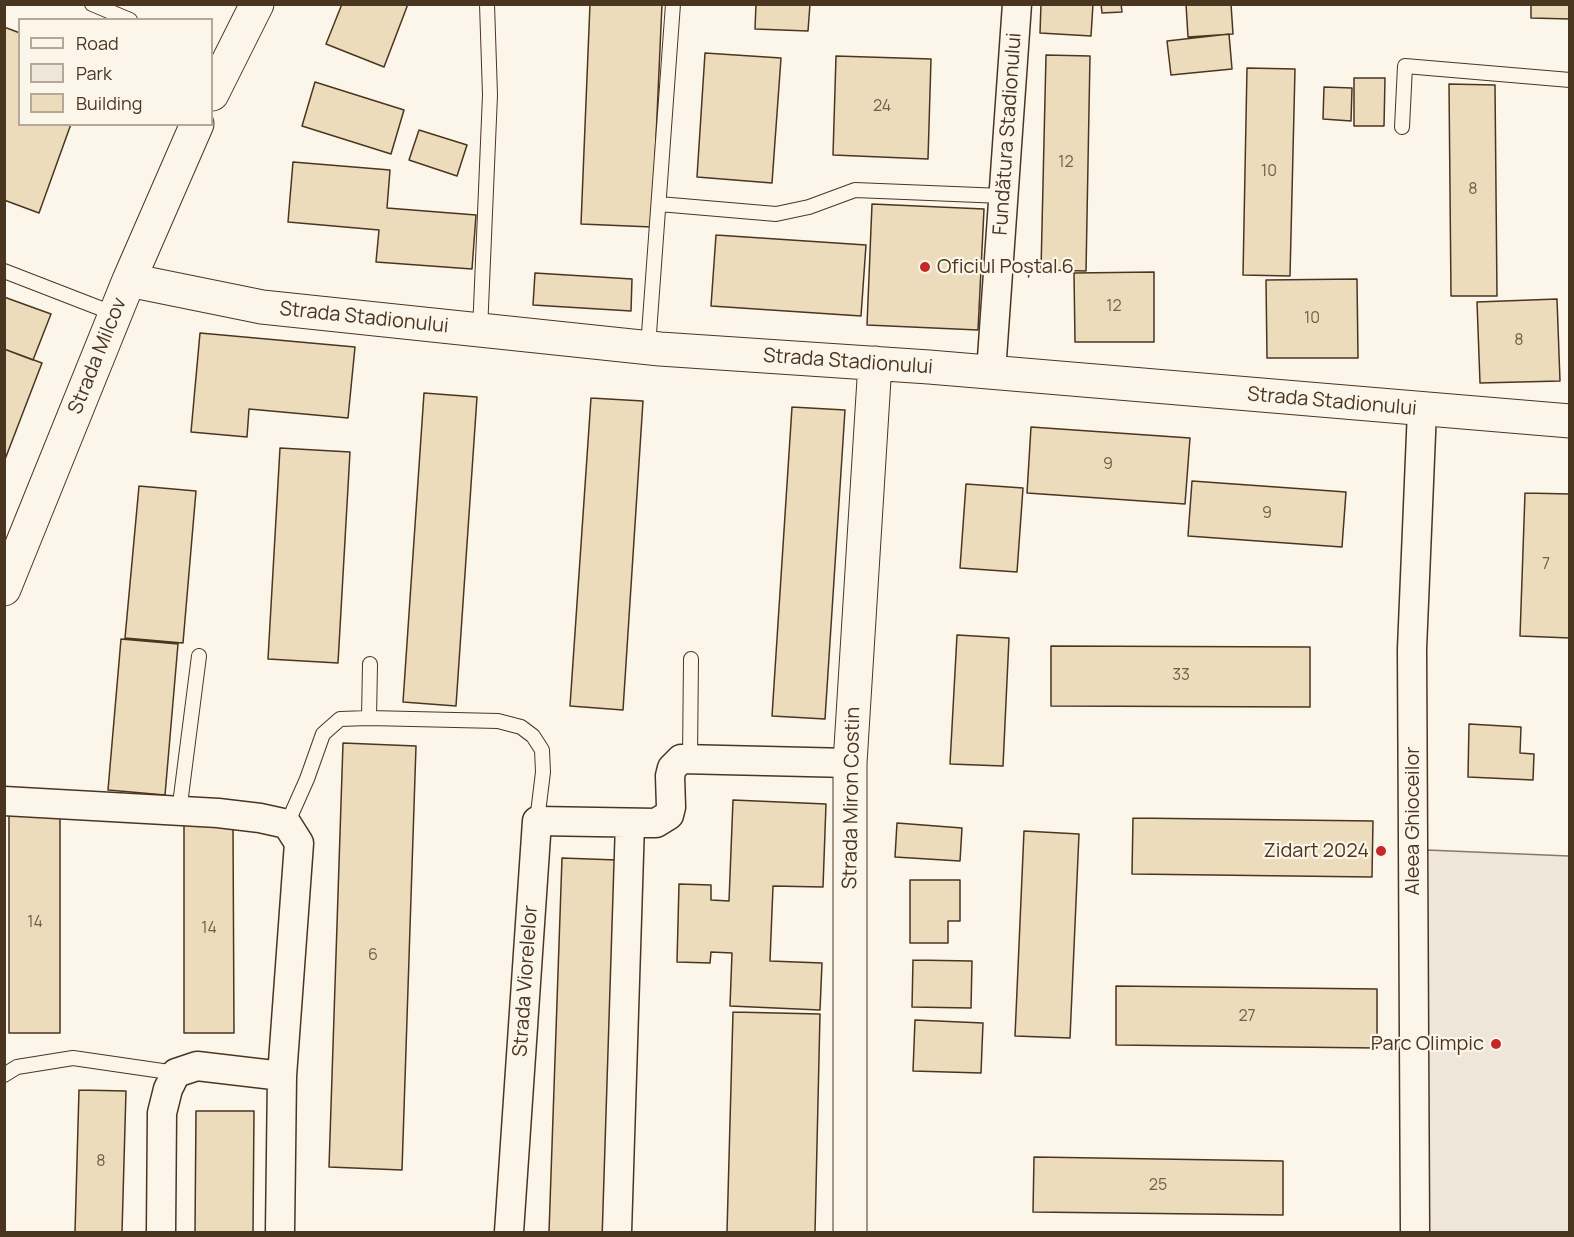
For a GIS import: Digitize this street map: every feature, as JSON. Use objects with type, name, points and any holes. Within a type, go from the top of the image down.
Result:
[{"type":"street","points":[[213,91],[225,57],[257,4]]},
{"type":"street","name":"Fundătura Stadionului","points":[[990,372],[1017,4]]},
{"type":"street","name":"Strada Milcov","points":[[4,589],[129,279],[195,126]]},
{"type":"street","name":"Strada Stadionului","points":[[129,279],[262,307],[480,331],[648,347],[990,372],[1569,421]]},
{"type":"street","name":"Strada Miron Costin","points":[[850,1233],[850,763],[875,363]]},
{"type":"street","name":"Aleea Ghioceilor","points":[[1415,1233],[1412,649],[1422,410]]},
{"type":"street","points":[[537,821],[656,823],[665,819],[671,807],[672,768],[677,761],[690,757],[850,763]]},
{"type":"street","points":[[4,801],[218,813],[287,824],[299,843],[282,1076],[280,1233]]},
{"type":"street","name":"Strada Viorelelor","points":[[508,1233],[537,821]]},
{"type":"street","points":[[616,1233],[630,823]]},
{"type":"street","points":[[161,1233],[162,1113],[168,1089],[177,1073],[197,1066],[282,1076]]},
{"type":"lane","points":[[92,4],[125,18]]},
{"type":"lane","points":[[480,331],[490,95],[487,4]]},
{"type":"lane","points":[[648,347],[673,4]]},
{"type":"lane","points":[[1402,126],[1404,66],[1569,80]]},
{"type":"lane","points":[[659,204],[776,214],[809,207],[855,190],[1003,196]]},
{"type":"lane","points":[[4,271],[116,314]]},
{"type":"lane","points":[[179,812],[199,656]]},
{"type":"lane","points":[[690,757],[691,659]]},
{"type":"lane","points":[[369,718],[370,664]]},
{"type":"lane","points":[[287,824],[307,779],[323,734],[340,719],[369,718],[498,721],[521,727],[533,736],[542,750],[543,772],[537,821]]},
{"type":"lane","points":[[4,1075],[17,1066],[73,1058],[177,1073]]},
{"type":"green space","name":"Parc Olimpic","points":[[1427,850],[1569,856],[1569,1232],[1416,1232]]},
{"type":"building","points":[[342,4],[408,4],[384,67],[326,44]]},
{"type":"building","points":[[590,4],[662,4],[652,227],[581,224]]},
{"type":"building","points":[[756,4],[810,4],[808,31],[755,29]]},
{"type":"building","points":[[1041,4],[1093,4],[1091,36],[1040,33]]},
{"type":"building","points":[[1101,4],[1121,4],[1122,12],[1102,13]]},
{"type":"building","points":[[1186,4],[1231,4],[1233,34],[1188,37]]},
{"type":"building","points":[[1531,4],[1570,4],[1570,19],[1531,18]]},
{"type":"building","points":[[4,27],[18,32],[18,126],[70,126],[39,213],[4,200]]},
{"type":"building","points":[[1229,34],[1232,69],[1171,75],[1167,41]]},
{"type":"building","points":[[705,53],[781,58],[772,183],[697,177]]},
{"type":"building","points":[[1046,55],[1090,56],[1086,271],[1041,270]]},
{"type":"building","points":[[836,56],[931,59],[928,159],[833,155]]},
{"type":"building","points":[[1247,68],[1295,69],[1290,276],[1243,275]]},
{"type":"building","points":[[1354,78],[1385,78],[1384,126],[1354,126]]},
{"type":"building","points":[[315,82],[404,110],[391,154],[302,126]]},
{"type":"building","points":[[1449,84],[1495,85],[1497,296],[1451,296]]},
{"type":"building","points":[[1324,87],[1352,88],[1351,121],[1323,119]]},
{"type":"building","points":[[419,130],[467,145],[457,176],[409,160]]},
{"type":"building","points":[[293,162],[390,170],[387,208],[476,215],[472,269],[376,262],[379,230],[288,222]]},
{"type":"building","name":"Oficiul Poștal 6","points":[[872,204],[984,209],[978,330],[867,325]]},
{"type":"building","points":[[716,235],[866,245],[861,316],[711,306]]},
{"type":"building","points":[[1154,272],[1154,342],[1075,342],[1074,273]]},
{"type":"building","points":[[535,273],[632,279],[631,311],[533,305]]},
{"type":"building","points":[[1357,279],[1358,358],[1267,358],[1266,280]]},
{"type":"building","points":[[4,297],[51,314],[33,360],[4,349]]},
{"type":"building","points":[[1557,299],[1560,381],[1480,383],[1477,302]]},
{"type":"building","points":[[200,333],[355,347],[348,418],[249,409],[247,437],[191,432]]},
{"type":"building","points":[[4,349],[42,363],[4,462]]},
{"type":"building","points":[[424,393],[477,397],[456,706],[403,702]]},
{"type":"building","points":[[591,398],[643,401],[623,710],[570,706]]},
{"type":"building","points":[[792,407],[845,410],[825,719],[772,716]]},
{"type":"building","points":[[1031,427],[1190,438],[1185,504],[1027,493]]},
{"type":"building","points":[[280,448],[350,452],[338,663],[268,659]]},
{"type":"building","points":[[1192,481],[1346,492],[1342,547],[1188,536]]},
{"type":"building","points":[[966,484],[1023,488],[1017,572],[960,568]]},
{"type":"building","points":[[139,486],[196,491],[183,643],[125,638]]},
{"type":"building","points":[[1525,493],[1570,494],[1570,638],[1520,636]]},
{"type":"building","points":[[957,635],[1009,638],[1003,766],[950,764]]},
{"type":"building","points":[[121,639],[178,644],[165,795],[108,790]]},
{"type":"building","points":[[1051,646],[1310,647],[1310,707],[1051,706]]},
{"type":"building","points":[[1469,724],[1521,727],[1520,753],[1534,754],[1533,780],[1468,777]]},
{"type":"building","points":[[343,743],[416,746],[402,1170],[329,1167]]},
{"type":"building","points":[[733,800],[826,804],[823,887],[773,886],[770,961],[822,963],[820,1010],[730,1006],[732,953],[711,952],[710,963],[677,962],[679,884],[711,885],[711,900],[729,901]]},
{"type":"building","points":[[9,813],[60,814],[60,1033],[9,1033]]},
{"type":"building","points":[[1133,818],[1373,821],[1372,877],[1132,874]]},
{"type":"building","points":[[897,823],[962,828],[960,861],[895,857]]},
{"type":"building","points":[[184,825],[233,825],[234,1033],[184,1033]]},
{"type":"building","points":[[1024,831],[1079,834],[1070,1038],[1015,1036]]},
{"type":"building","points":[[562,858],[617,860],[604,1232],[549,1232]]},
{"type":"building","points":[[910,880],[960,880],[960,921],[948,921],[948,943],[910,943]]},
{"type":"building","points":[[913,960],[972,961],[971,1008],[912,1007]]},
{"type":"building","points":[[1116,986],[1377,989],[1377,1048],[1116,1045]]},
{"type":"building","points":[[733,1012],[820,1014],[815,1232],[727,1232]]},
{"type":"building","points":[[915,1020],[983,1023],[981,1073],[913,1071]]},
{"type":"building","points":[[79,1090],[126,1091],[122,1232],[75,1232]]},
{"type":"building","points":[[196,1111],[254,1111],[253,1232],[195,1232]]},
{"type":"building","points":[[1034,1157],[1283,1161],[1283,1215],[1033,1212]]},
{"type":"place","name":"Oficiul Poștal 6","points":[[925,267]]},
{"type":"place","name":"Zidart 2024","points":[[1381,851]]},
{"type":"place","name":"Parc Olimpic","points":[[1496,1044]]}]
